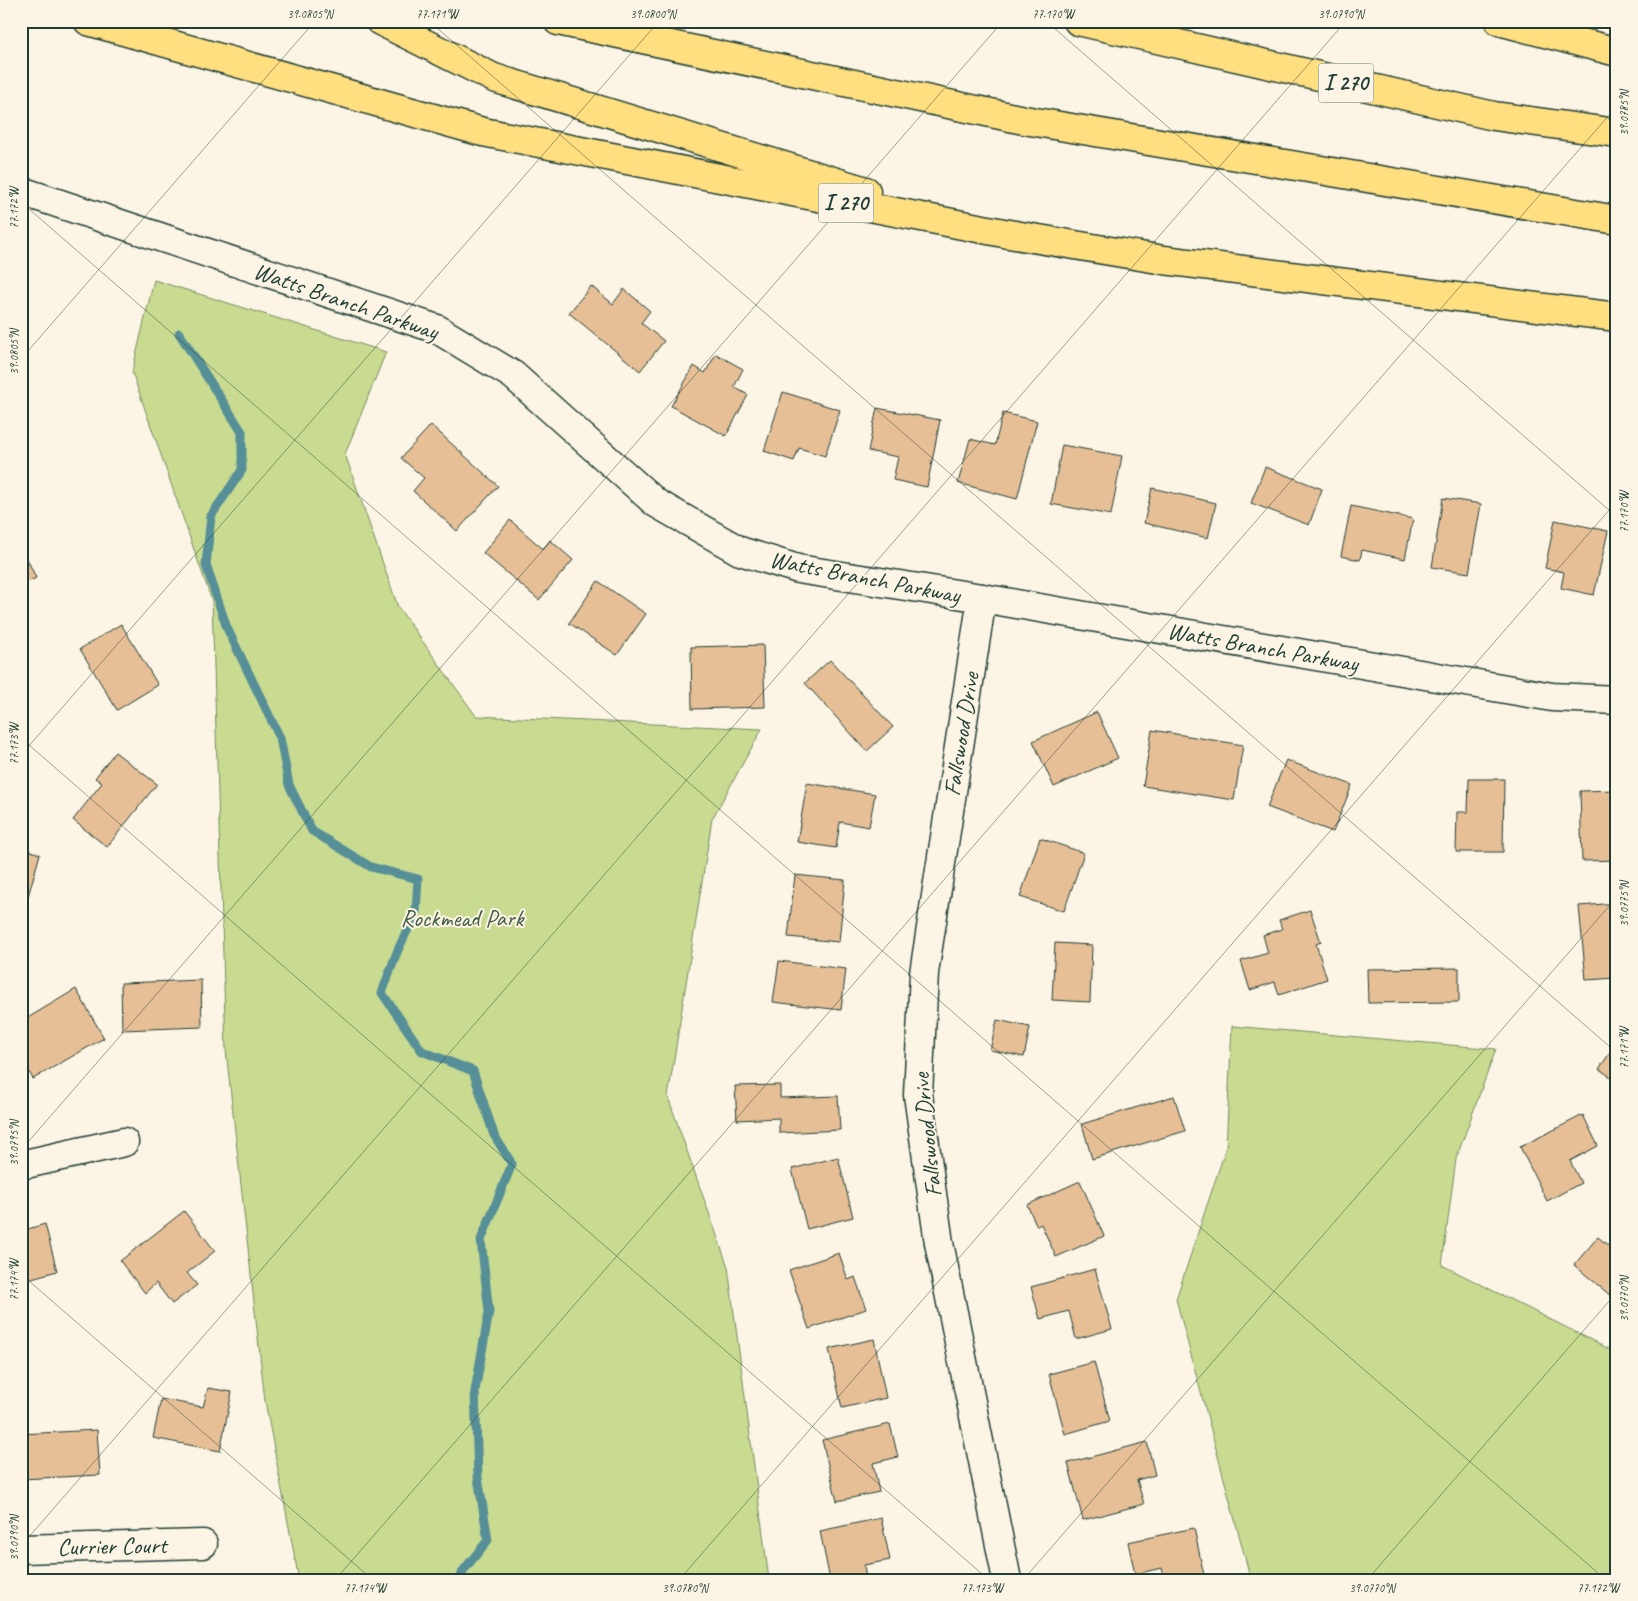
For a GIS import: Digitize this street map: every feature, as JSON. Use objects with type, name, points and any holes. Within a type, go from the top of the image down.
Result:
[{"type":"highway","name":"I 270","points":[[88,21],[483,132],[1009,234],[1164,260],[1617,318]]},
{"type":"highway","points":[[380,21],[494,78],[1009,234]]},
{"type":"highway","points":[[558,21],[1024,120],[1617,220]]},
{"type":"highway","name":"I 270","points":[[1078,21],[1494,116],[1617,133]]},
{"type":"highway","points":[[1499,21],[1617,52]]},
{"type":"street","name":"Watts Branch Parkway","points":[[21,191],[437,329],[513,375],[656,503],[740,551],[798,569],[982,598],[1552,697],[1617,700]]},
{"type":"street","name":"Fallswood Drive","points":[[982,598],[924,973],[918,1095],[939,1243],[1008,1580]]},
{"type":"street","points":[[21,1165],[124,1142]]},
{"type":"street","name":"Currier Court","points":[[21,1549],[203,1544]]},
{"type":"green space","name":"Rockmead Park","points":[[154,280],[386,352],[345,454],[398,607],[476,716],[762,729],[712,819],[668,1097],[728,1267],[769,1580],[299,1580],[265,1401],[226,1050],[212,601],[132,372]]},
{"type":"green space","points":[[1232,1026],[1496,1049],[1456,1159],[1442,1265],[1617,1353],[1617,1580],[1251,1580],[1176,1299],[1226,1148]]},
{"type":"building","points":[[591,286],[613,304],[624,289],[650,311],[641,323],[664,341],[640,371],[569,313]]},
{"type":"building","points":[[716,354],[743,369],[734,387],[748,395],[726,436],[671,406],[694,366],[705,373]]},
{"type":"building","points":[[783,392],[840,410],[825,456],[799,448],[794,461],[764,451]]},
{"type":"building","points":[[877,408],[940,420],[927,487],[893,480],[898,457],[868,451]]},
{"type":"building","points":[[1003,413],[1037,421],[1017,499],[958,483],[970,439],[995,445]]},
{"type":"building","points":[[431,425],[498,486],[457,531],[413,491],[424,478],[401,458]]},
{"type":"building","points":[[1062,445],[1122,456],[1111,515],[1051,504]]},
{"type":"building","points":[[1265,467],[1322,489],[1309,525],[1251,503]]},
{"type":"building","points":[[1152,488],[1216,503],[1208,538],[1144,523]]},
{"type":"building","points":[[1443,498],[1481,504],[1469,573],[1432,567]]},
{"type":"building","points":[[1351,506],[1413,519],[1405,559],[1362,550],[1360,560],[1341,556]]},
{"type":"building","points":[[510,520],[543,549],[550,540],[573,560],[539,600],[483,553]]},
{"type":"building","points":[[1555,520],[1608,531],[1594,595],[1561,588],[1564,572],[1545,568]]},
{"type":"building","points":[[21,546],[36,578],[21,585]]},
{"type":"building","points":[[598,581],[646,614],[617,655],[569,623]]},
{"type":"building","points":[[121,624],[158,685],[117,710],[80,649]]},
{"type":"building","points":[[763,645],[765,707],[692,709],[691,647]]},
{"type":"building","points":[[830,660],[893,727],[867,751],[805,683]]},
{"type":"building","points":[[1097,712],[1118,758],[1054,787],[1033,741]]},
{"type":"building","points":[[1152,730],[1243,745],[1234,800],[1143,786]]},
{"type":"building","points":[[115,752],[157,784],[107,847],[73,820],[102,783],[95,778]]},
{"type":"building","points":[[1286,760],[1352,785],[1333,832],[1267,807]]},
{"type":"building","points":[[1469,779],[1504,779],[1503,852],[1456,852],[1457,812],[1468,812]]},
{"type":"building","points":[[807,783],[875,794],[869,827],[840,822],[836,848],[797,842]]},
{"type":"building","points":[[1617,790],[1617,860],[1582,861],[1580,791]]},
{"type":"building","points":[[1040,838],[1084,853],[1064,911],[1020,897]]},
{"type":"building","points":[[21,848],[40,854],[27,900],[21,899]]},
{"type":"building","points":[[795,875],[845,880],[839,942],[788,937]]},
{"type":"building","points":[[1617,903],[1617,978],[1586,980],[1579,906]]},
{"type":"building","points":[[1310,910],[1321,942],[1316,944],[1327,979],[1279,995],[1275,982],[1250,990],[1241,961],[1268,953],[1263,935],[1282,929],[1279,920]]},
{"type":"building","points":[[1055,943],[1092,945],[1090,1002],[1052,1000]]},
{"type":"building","points":[[779,961],[846,969],[841,1010],[773,1002]]},
{"type":"building","points":[[1459,968],[1459,1002],[1368,1003],[1367,969]]},
{"type":"building","points":[[201,980],[202,1027],[122,1030],[121,983]]},
{"type":"building","points":[[76,989],[104,1038],[33,1079],[21,1058],[21,1022]]},
{"type":"building","points":[[997,1020],[1030,1027],[1024,1057],[990,1050]]},
{"type":"building","points":[[1617,1042],[1617,1081],[1599,1069]]},
{"type":"building","points":[[780,1085],[780,1098],[838,1096],[840,1130],[779,1133],[779,1118],[737,1120],[735,1086]]},
{"type":"building","points":[[1174,1096],[1185,1131],[1092,1159],[1082,1124]]},
{"type":"building","points":[[1583,1115],[1598,1146],[1570,1161],[1581,1183],[1547,1201],[1520,1147]]},
{"type":"building","points":[[838,1157],[853,1217],[807,1229],[792,1169]]},
{"type":"building","points":[[1080,1181],[1104,1236],[1056,1257],[1041,1224],[1037,1226],[1027,1205]]},
{"type":"building","points":[[184,1211],[215,1251],[187,1273],[197,1285],[172,1304],[156,1283],[145,1293],[120,1261]]},
{"type":"building","points":[[45,1224],[57,1271],[21,1281],[21,1231]]},
{"type":"building","points":[[1598,1237],[1617,1253],[1617,1301],[1574,1265]]},
{"type":"building","points":[[839,1253],[848,1280],[855,1277],[866,1309],[809,1329],[789,1270]]},
{"type":"building","points":[[1095,1269],[1112,1329],[1076,1339],[1069,1311],[1040,1319],[1031,1287]]},
{"type":"building","points":[[874,1339],[886,1398],[842,1408],[829,1349]]},
{"type":"building","points":[[1094,1362],[1110,1421],[1065,1434],[1049,1374]]},
{"type":"building","points":[[208,1388],[232,1392],[220,1451],[153,1438],[161,1399],[203,1407]]},
{"type":"building","points":[[890,1424],[898,1457],[873,1463],[879,1492],[837,1501],[822,1440]]},
{"type":"building","points":[[97,1430],[100,1475],[21,1479],[21,1434]]},
{"type":"building","points":[[1147,1442],[1155,1475],[1137,1480],[1144,1504],[1083,1520],[1068,1463]]},
{"type":"building","points":[[881,1518],[890,1560],[864,1565],[866,1580],[830,1580],[820,1531]]},
{"type":"building","points":[[1194,1528],[1205,1580],[1165,1580],[1162,1568],[1135,1574],[1128,1542]]},
{"type":"waterway","points":[[179,333],[242,432],[242,470],[211,516],[206,565],[227,628],[280,738],[289,785],[312,831],[371,867],[418,879],[416,912],[397,952],[382,993],[422,1051],[473,1071],[494,1135],[512,1164],[481,1240],[489,1312],[475,1391],[478,1477],[488,1540],[463,1571],[460,1580]]}]
